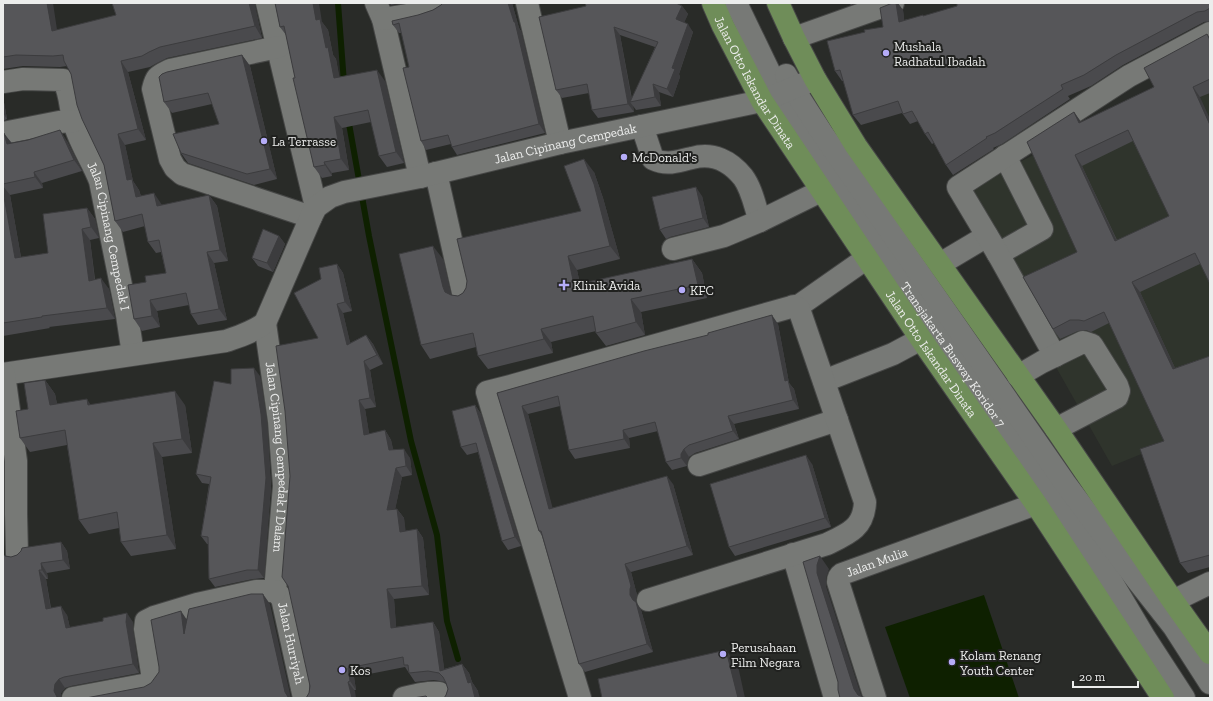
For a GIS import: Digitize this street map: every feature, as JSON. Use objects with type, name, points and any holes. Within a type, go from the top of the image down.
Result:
[{"type":"main road","name":"Jalan Otto Iskandar Dinata","points":[[713,3],[723,26],[778,94],[821,190],[1036,504],[1163,698]]},
{"type":"main road","points":[[778,3],[815,79],[856,146],[1056,429],[1210,653]]},
{"type":"street","points":[[17,554],[16,461],[3,374],[226,341],[247,334],[265,324],[313,212],[278,47],[267,3]]},
{"type":"street","points":[[440,3],[421,12],[379,11],[419,177],[464,297]]},
{"type":"street","points":[[527,3],[560,143]]},
{"type":"street","name":"Transjakarta Busway Koridor 7","points":[[736,3],[778,94],[789,113],[883,253],[1110,580],[1184,698]]},
{"type":"street","name":"Transjakarta Busway Koridor 7","points":[[753,3],[778,94],[822,133],[1065,483],[1174,627],[1210,684]]},
{"type":"street","points":[[794,38],[893,3]]},
{"type":"street","points":[[1055,356],[993,245],[958,188],[1128,76],[1210,33]]},
{"type":"street","points":[[278,47],[170,70],[160,75],[156,79],[153,89],[170,159],[175,168],[182,174],[313,212]]},
{"type":"street","name":"Jalan Cipinang Cempedak I","points":[[3,82],[23,79],[63,80],[67,86],[74,121],[100,181],[127,315],[133,354]]},
{"type":"street","name":"Jalan Cipinang Cempedak","points":[[313,212],[330,197],[353,190],[419,177],[560,143],[642,126],[778,94],[815,79]]},
{"type":"street","points":[[3,133],[58,122],[74,121]]},
{"type":"street","points":[[642,126],[653,159],[661,163],[669,164],[700,156],[717,157],[728,163],[743,178],[751,192],[760,221]]},
{"type":"street","points":[[940,264],[1042,229],[1005,156]]},
{"type":"street","points":[[673,249],[724,236],[760,221],[821,190]]},
{"type":"street","points":[[580,698],[487,392],[514,386],[791,307],[797,307],[867,258]]},
{"type":"street","points":[[648,600],[827,544],[843,536],[861,520],[864,511],[864,502],[824,381],[797,307]]},
{"type":"street","name":"Jalan Cipinang Cempedak I Dalam","points":[[265,324],[280,421],[284,486],[275,591]]},
{"type":"street","points":[[824,381],[893,354],[921,338]]},
{"type":"street","points":[[1018,376],[1083,342],[1092,345],[1117,385],[1119,391],[1117,397],[1056,429]]},
{"type":"street","points":[[699,465],[837,420]]},
{"type":"street","name":"Jalan Mulia","points":[[875,698],[838,582],[839,577],[842,574],[1036,504]]},
{"type":"street","points":[[793,554],[835,698]]},
{"type":"street","points":[[1173,601],[1210,583]]},
{"type":"street","points":[[73,698],[148,684],[153,678],[145,628],[146,621],[154,617],[197,604],[256,591],[275,591]]},
{"type":"street","name":"Jalan Hurriyah","points":[[275,591],[282,598],[304,698]]},
{"type":"street","points":[[404,698],[433,692],[439,693],[442,698]]},
{"type":"shaded area","points":[[1210,64],[1210,426],[1112,466],[958,194]]},
{"type":"shaded area","name":"Kolam Renang Youth Center","points":[[984,595],[1019,698],[910,698],[885,627]]},
{"type":"building","points":[[3,3],[47,3],[52,31],[116,15],[112,3],[249,3],[255,26],[160,47],[142,56],[121,61],[138,129],[118,134],[127,180],[132,179],[136,197],[154,193],[157,206],[209,195],[220,250],[207,252],[219,309],[191,314],[186,293],[150,300],[152,316],[134,319],[128,285],[146,282],[145,276],[166,273],[159,240],[148,242],[142,214],[115,221],[104,165],[82,119],[77,105],[71,74],[64,61],[63,55],[16,55],[3,57]]},
{"type":"building","points":[[275,3],[313,3],[316,20],[320,19],[326,48],[328,47],[334,78],[377,70],[396,152],[379,156],[368,110],[334,117],[341,159],[324,162],[325,165],[314,167],[293,78],[295,78],[284,26],[280,27]]},
{"type":"building","points":[[443,3],[508,3],[515,22],[539,124],[452,147],[448,135],[421,141],[403,68],[409,67],[399,23],[393,25],[392,21],[433,10]]},
{"type":"building","points":[[585,3],[676,3],[682,6],[676,19],[688,24],[672,68],[675,69],[667,89],[653,84],[655,97],[630,102],[658,42],[614,27],[628,104],[592,110],[587,84],[556,90],[539,17],[586,6]]},
{"type":"building","points":[[896,3],[899,22],[957,6],[957,3],[1210,3],[1210,8],[1205,11],[1197,12],[1116,55],[1084,75],[1061,85],[1063,89],[995,133],[986,137],[987,138],[946,165],[928,132],[925,134],[912,111],[903,114],[898,101],[853,115],[840,70],[835,71],[827,41],[865,32],[864,30],[883,27],[880,8]]},
{"type":"building","points":[[1207,34],[1210,40],[1210,79],[1193,87],[1210,125],[1210,284],[1195,253],[1132,282],[1173,369],[1210,356],[1210,555],[1180,563],[1140,449],[1164,441],[1104,312],[1084,321],[1070,320],[1053,329],[1023,277],[1077,252],[1027,142],[1074,112],[1079,123],[1154,87],[1144,68]],"holes":[[[1128,130],[1169,216],[1115,241],[1075,155]]]},
{"type":"building","points":[[242,55],[270,169],[247,174],[181,153],[173,134],[219,124],[208,93],[164,102],[159,77],[167,72]]},
{"type":"building","points":[[60,130],[74,160],[34,172],[35,177],[3,184],[3,133],[7,144],[28,140]]},
{"type":"building","points":[[584,159],[594,184],[610,246],[568,256],[574,285],[692,259],[698,285],[631,299],[636,322],[596,333],[593,316],[541,329],[544,339],[478,356],[473,333],[421,345],[399,254],[433,246],[445,292],[458,296],[463,293],[466,288],[467,281],[457,239],[581,211],[564,166]]},
{"type":"building","points":[[696,187],[703,218],[660,230],[652,197]]},
{"type":"building","points":[[3,191],[15,258],[48,253],[43,214],[87,208],[91,227],[82,229],[89,281],[101,278],[107,308],[42,316],[3,323]]},
{"type":"building","points":[[263,229],[279,236],[267,263],[252,258]]},
{"type":"building","points":[[337,264],[345,302],[337,304],[347,345],[366,335],[377,355],[364,361],[370,398],[359,400],[364,435],[385,430],[389,450],[404,449],[406,466],[396,468],[387,510],[397,509],[400,532],[417,529],[422,586],[387,589],[391,628],[433,622],[440,671],[462,664],[468,683],[471,682],[475,698],[444,698],[448,689],[443,677],[439,673],[428,671],[409,673],[408,665],[404,665],[403,657],[348,668],[350,681],[348,682],[352,698],[306,698],[309,693],[310,686],[288,586],[282,577],[290,476],[285,411],[276,346],[318,338],[294,293],[321,279],[319,268]]},
{"type":"building","points":[[772,315],[785,381],[788,380],[793,400],[728,416],[733,431],[689,445],[684,449],[681,454],[681,458],[666,462],[655,422],[623,430],[624,439],[569,450],[558,396],[522,406],[549,509],[667,476],[687,546],[625,564],[631,586],[630,595],[636,602],[647,644],[579,664],[541,531],[539,531],[497,393],[644,351],[708,335],[708,333]]},
{"type":"building","points":[[254,368],[261,414],[266,478],[258,570],[247,570],[209,579],[208,537],[201,536],[211,477],[196,474],[214,381],[231,384],[231,369]]},
{"type":"building","points":[[45,380],[50,405],[87,399],[88,405],[175,391],[182,439],[153,443],[167,535],[121,542],[117,512],[79,520],[65,430],[20,438],[16,411],[28,409],[24,383]]},
{"type":"building","points":[[475,405],[515,537],[502,541],[476,443],[461,447],[452,411]]},
{"type":"building","points":[[806,455],[825,518],[729,547],[710,484]]},
{"type":"building","points":[[61,542],[63,560],[41,563],[42,570],[39,570],[46,609],[61,606],[66,628],[103,621],[103,618],[127,613],[126,622],[133,664],[59,679],[55,684],[54,691],[59,698],[3,698],[3,554],[11,557],[17,555],[22,548]]},
{"type":"building","points":[[820,556],[817,565],[817,573],[854,689],[858,695],[867,698],[840,698],[838,682],[803,562]]},
{"type":"building","points":[[251,594],[263,594],[285,692],[290,698],[86,698],[144,687],[151,683],[159,672],[159,667],[151,620],[181,611],[184,634],[189,609]]},
{"type":"building","points":[[726,650],[738,698],[602,698],[598,679]]},
{"type":"building","points":[[426,696],[428,698],[413,698]]},
{"type":"waterway","points":[[338,3],[344,83]]},
{"type":"waterway","points":[[348,118],[369,236],[411,441],[437,535],[447,621],[458,659]]},
{"type":"place","name":"Mushala Radhatul Ibadah","points":[[886,53]]},
{"type":"place","name":"La Terrasse","points":[[264,141]]},
{"type":"place","name":"McDonald's","points":[[624,157]]},
{"type":"place","name":"Klinik Avida","points":[[564,285]]},
{"type":"place","name":"KFC","points":[[682,290]]},
{"type":"place","name":"Perusahaan Film Negara","points":[[723,654]]},
{"type":"place","name":"Kolam Renang Youth Center","points":[[952,662]]},
{"type":"place","name":"Kos","points":[[342,670]]}]
